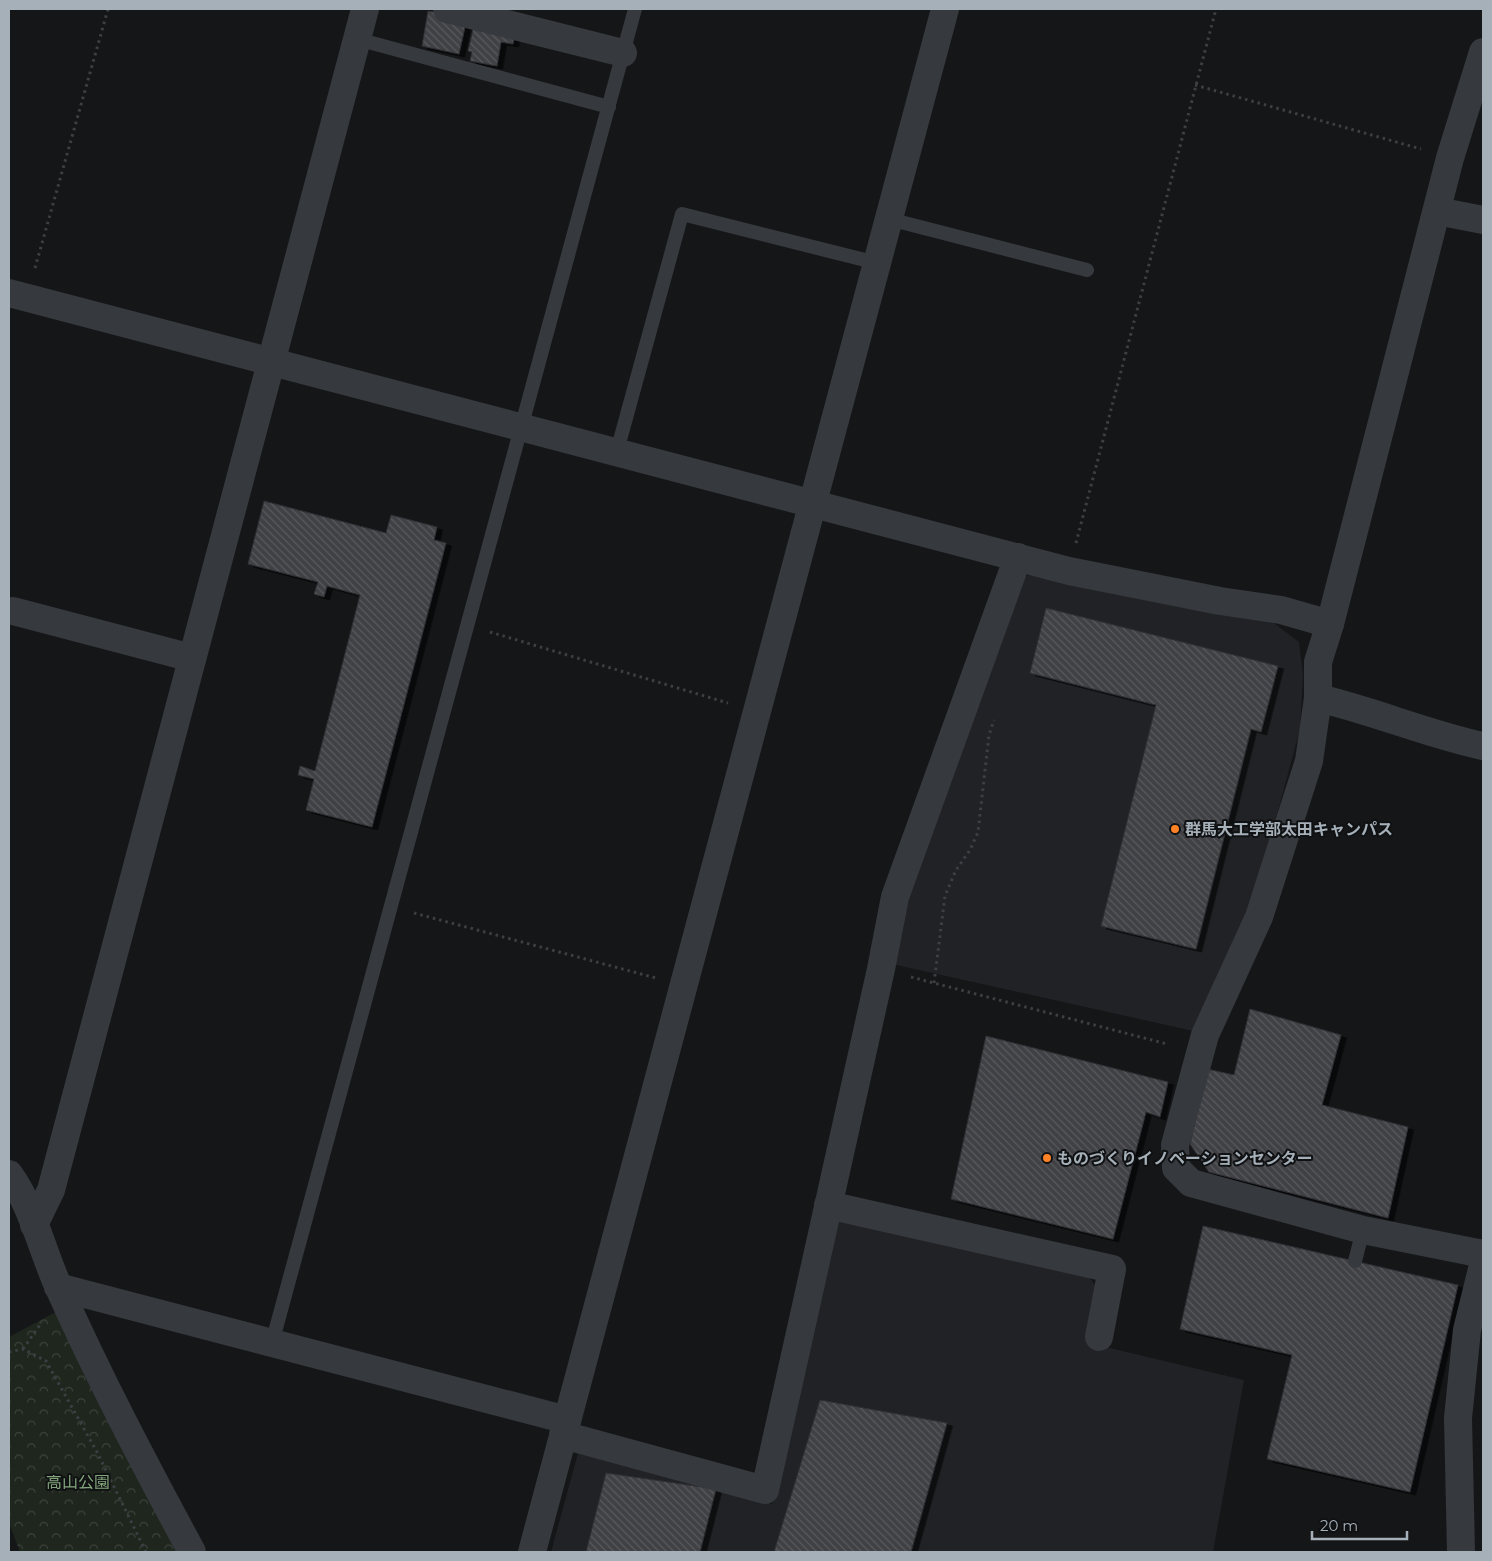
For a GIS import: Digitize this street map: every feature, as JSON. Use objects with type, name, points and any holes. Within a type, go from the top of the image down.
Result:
[{"type":"street","points":[[34,1225],[51,1190],[365,9]]},
{"type":"street","points":[[446,9],[623,53]]},
{"type":"street","points":[[532,1552],[945,9]]},
{"type":"street","points":[[1483,52],[1450,158],[1330,624],[1318,662],[1318,698],[1309,761],[1259,918],[1206,1035],[1175,1145],[1176,1168],[1191,1184],[1364,1230],[1483,1254]]},
{"type":"street","points":[[1437,210],[1483,220]]},
{"type":"street","points":[[17,295],[812,502],[1069,571],[1220,601],[1281,610],[1330,624]]},
{"type":"street","points":[[58,1287],[272,1343],[565,1428],[765,1490],[881,969],[894,897],[1018,558]]},
{"type":"street","points":[[14,611],[192,658]]},
{"type":"street","points":[[1318,698],[1355,707],[1460,741],[1483,746]]},
{"type":"street","points":[[9,1174],[15,1182],[58,1287],[120,1419],[192,1552]]},
{"type":"street","points":[[828,1205],[1112,1269],[1099,1338]]},
{"type":"street","points":[[1461,1552],[1458,1418],[1467,1330],[1483,1265]]},
{"type":"lane","points":[[272,1343],[635,9]]},
{"type":"lane","points":[[356,39],[609,107]]},
{"type":"lane","points":[[617,452],[682,214],[877,263]]},
{"type":"lane","points":[[888,219],[1087,270]]},
{"type":"lane","points":[[1355,1261],[1364,1230]]},
{"type":"path","points":[[17,295],[108,9]]},
{"type":"path","points":[[1069,571],[1216,9]]},
{"type":"path","points":[[1195,86],[1450,158]]},
{"type":"path","points":[[468,625],[756,711]]},
{"type":"path","points":[[934,982],[945,896],[956,870],[970,850],[978,832],[989,735],[994,720]]},
{"type":"path","points":[[391,907],[683,985]]},
{"type":"path","points":[[881,969],[1168,1044]]},
{"type":"path","points":[[23,1349],[48,1314]]},
{"type":"path","points":[[9,1352],[23,1349],[46,1361],[97,1452],[146,1552]]},
{"type":"shaded area","points":[[1031,573],[1267,618],[1299,642],[1303,674],[1300,729],[1251,912],[1198,1032],[892,964],[902,913],[1017,583]]},
{"type":"shaded area","points":[[837,1215],[1087,1274],[1097,1288],[1089,1343],[1244,1380],[1213,1552],[551,1552],[578,1453],[772,1504]]},
{"type":"green space","name":"高山公園","points":[[67,1306],[192,1552],[20,1552],[9,1523],[9,1337]]},
{"type":"building","points":[[428,11],[467,18],[459,54],[422,46]]},
{"type":"building","points":[[474,25],[515,33],[513,44],[501,42],[497,66],[470,61],[472,52],[468,51]]},
{"type":"building","points":[[264,501],[386,533],[391,515],[437,527],[434,540],[446,543],[372,827],[306,810],[314,779],[298,775],[300,766],[315,771],[360,595],[327,586],[324,597],[314,594],[318,582],[248,564]]},
{"type":"building","name":"群馬大工学部太田キャンパス","points":[[1046,608],[1278,666],[1261,732],[1251,729],[1196,949],[1101,926],[1156,705],[1030,673]]},
{"type":"building","points":[[1250,1009],[1341,1035],[1322,1105],[1408,1127],[1388,1218],[1209,1172],[1190,1144],[1207,1069],[1234,1075]]},
{"type":"building","name":"ものづくりイノベーションセンター","points":[[986,1036],[1168,1082],[1160,1117],[1146,1112],[1113,1239],[951,1199]]},
{"type":"building","points":[[1203,1226],[1458,1285],[1410,1492],[1267,1459],[1292,1355],[1180,1329]]},
{"type":"building","points":[[820,1400],[947,1423],[911,1552],[774,1552]]},
{"type":"building","points":[[606,1473],[716,1489],[700,1552],[586,1552]]},
{"type":"place","name":"群馬大工学部太田キャンパス","points":[[1175,829]]},
{"type":"place","name":"ものづくりイノベーションセンター","points":[[1047,1158]]}]
